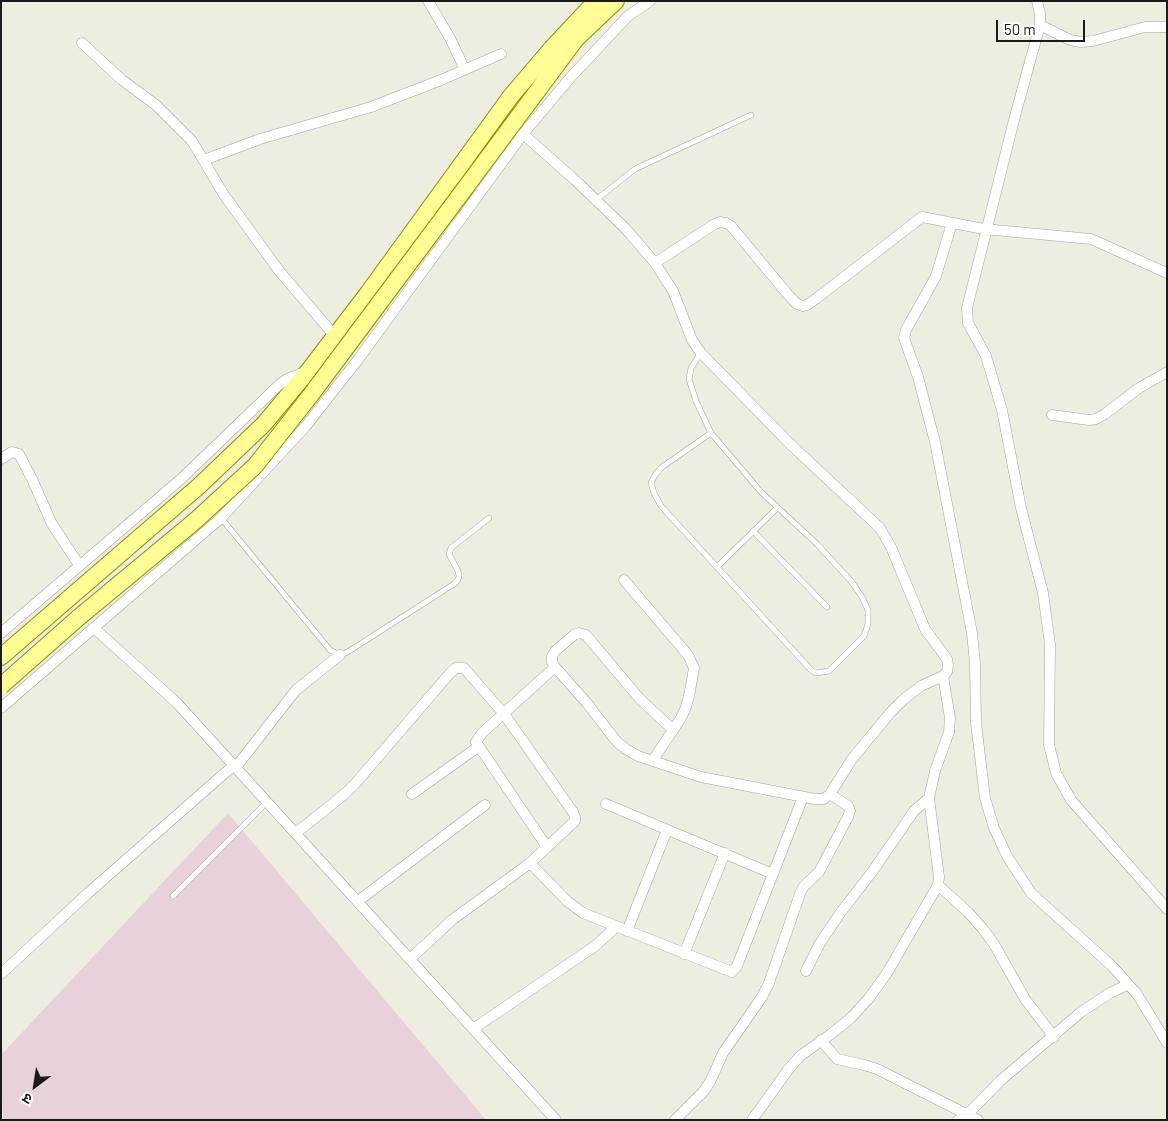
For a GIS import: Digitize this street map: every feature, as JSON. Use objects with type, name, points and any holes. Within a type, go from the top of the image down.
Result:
[{"type":"main road","points":[[1,657],[199,486],[264,424],[309,370],[368,293],[511,96],[596,1]]},
{"type":"main road","points":[[1,686],[78,618],[195,521],[255,466],[310,396],[576,39],[616,1]]},
{"type":"street","points":[[428,1],[450,38],[465,70]]},
{"type":"street","points":[[1,708],[221,518],[305,427],[334,391],[523,134],[570,78],[628,16],[650,1]]},
{"type":"street","points":[[1037,1],[1040,24],[986,229],[967,308],[968,323],[986,356],[1002,410],[1020,508],[1043,593],[1050,644],[1049,745],[1056,773],[1071,800],[1167,909]]},
{"type":"street","points":[[1040,24],[1070,40],[1082,42],[1093,41],[1145,27],[1167,28]]},
{"type":"street","points":[[82,43],[122,80],[156,105],[192,140],[224,195],[280,272],[335,336]]},
{"type":"street","points":[[204,160],[260,139],[371,107],[501,54]]},
{"type":"street","points":[[523,134],[626,229],[655,263],[673,290],[692,340],[701,353],[784,437],[880,528],[891,547],[925,629],[947,659],[948,672],[921,686],[890,712],[852,759],[830,794],[824,799],[803,797],[702,777],[638,756],[617,742],[586,702],[555,667],[552,662],[552,656],[555,651],[574,635],[579,633],[586,635],[639,698],[673,730]]},
{"type":"street","points":[[655,263],[713,225],[726,222],[790,297],[797,304],[803,306],[812,302],[922,217],[986,229],[1091,239],[1167,273]]},
{"type":"street","points":[[954,224],[936,276],[906,330],[904,338],[918,377],[935,442],[972,633],[975,663],[976,723],[985,798],[994,828],[1007,856],[1031,893],[1112,966],[1137,994],[1167,1043]]},
{"type":"street","points":[[1,633],[181,479],[280,384],[309,370],[334,391]]},
{"type":"street","points":[[1052,416],[1088,420],[1096,419],[1139,388],[1167,372]]},
{"type":"street","points":[[1,459],[12,452],[18,454],[32,479],[52,524],[80,565]]},
{"type":"street","points":[[624,580],[688,655],[694,668],[686,707],[653,760]]},
{"type":"street","points":[[95,628],[177,703],[556,1120]]},
{"type":"street","points":[[1,974],[87,894],[234,765],[236,767],[296,690],[340,655]]},
{"type":"street","points":[[547,847],[476,742],[478,738],[555,667]]},
{"type":"street","points":[[296,833],[348,791],[456,668],[464,668],[504,714],[575,817],[572,825],[530,863],[452,920],[410,959]]},
{"type":"street","points":[[752,1120],[800,1056],[851,1018],[869,998],[887,973],[938,885],[939,877],[929,798],[931,784],[949,732],[950,718],[943,676]]},
{"type":"street","points":[[412,794],[478,747]]},
{"type":"street","points":[[675,1120],[704,1091],[712,1080],[723,1053],[762,997],[769,983],[801,891],[819,872],[848,817],[850,811],[848,806],[830,794]]},
{"type":"street","points":[[530,863],[577,909],[616,927],[728,971],[735,970],[803,797]]},
{"type":"street","points":[[806,972],[820,944],[841,912],[872,872],[914,811],[929,798]]},
{"type":"street","points":[[606,804],[773,874]]},
{"type":"street","points":[[358,901],[485,805]]},
{"type":"street","points":[[627,931],[667,830]]},
{"type":"street","points":[[684,954],[725,853]]},
{"type":"street","points":[[938,885],[984,929],[1025,999],[1054,1037]]},
{"type":"street","points":[[473,1029],[595,946],[616,927]]},
{"type":"street","points":[[963,1117],[1000,1081],[1054,1037],[1081,1012],[1110,993],[1128,985]]},
{"type":"street","points":[[821,1040],[837,1059],[877,1069],[963,1117],[978,1120]]},
{"type":"lane","points":[[596,200],[635,169],[751,115]]},
{"type":"lane","points":[[701,353],[691,368],[689,379],[696,401],[711,432],[734,461],[777,508],[816,543],[851,581],[868,610],[868,624],[864,636],[830,671],[816,673],[811,670],[661,506],[654,493],[651,483],[654,475],[662,467],[711,432]]},
{"type":"lane","points":[[717,567],[777,508]]},
{"type":"lane","points":[[221,518],[330,650],[340,655],[458,580],[458,571],[449,554],[451,548],[489,518]]},
{"type":"lane","points":[[753,531],[828,607]]},
{"type":"lane","points":[[173,896],[267,802]]},
{"type":"shaded area","points":[[228,813],[486,1120],[3,1120],[1,1055]]}]
